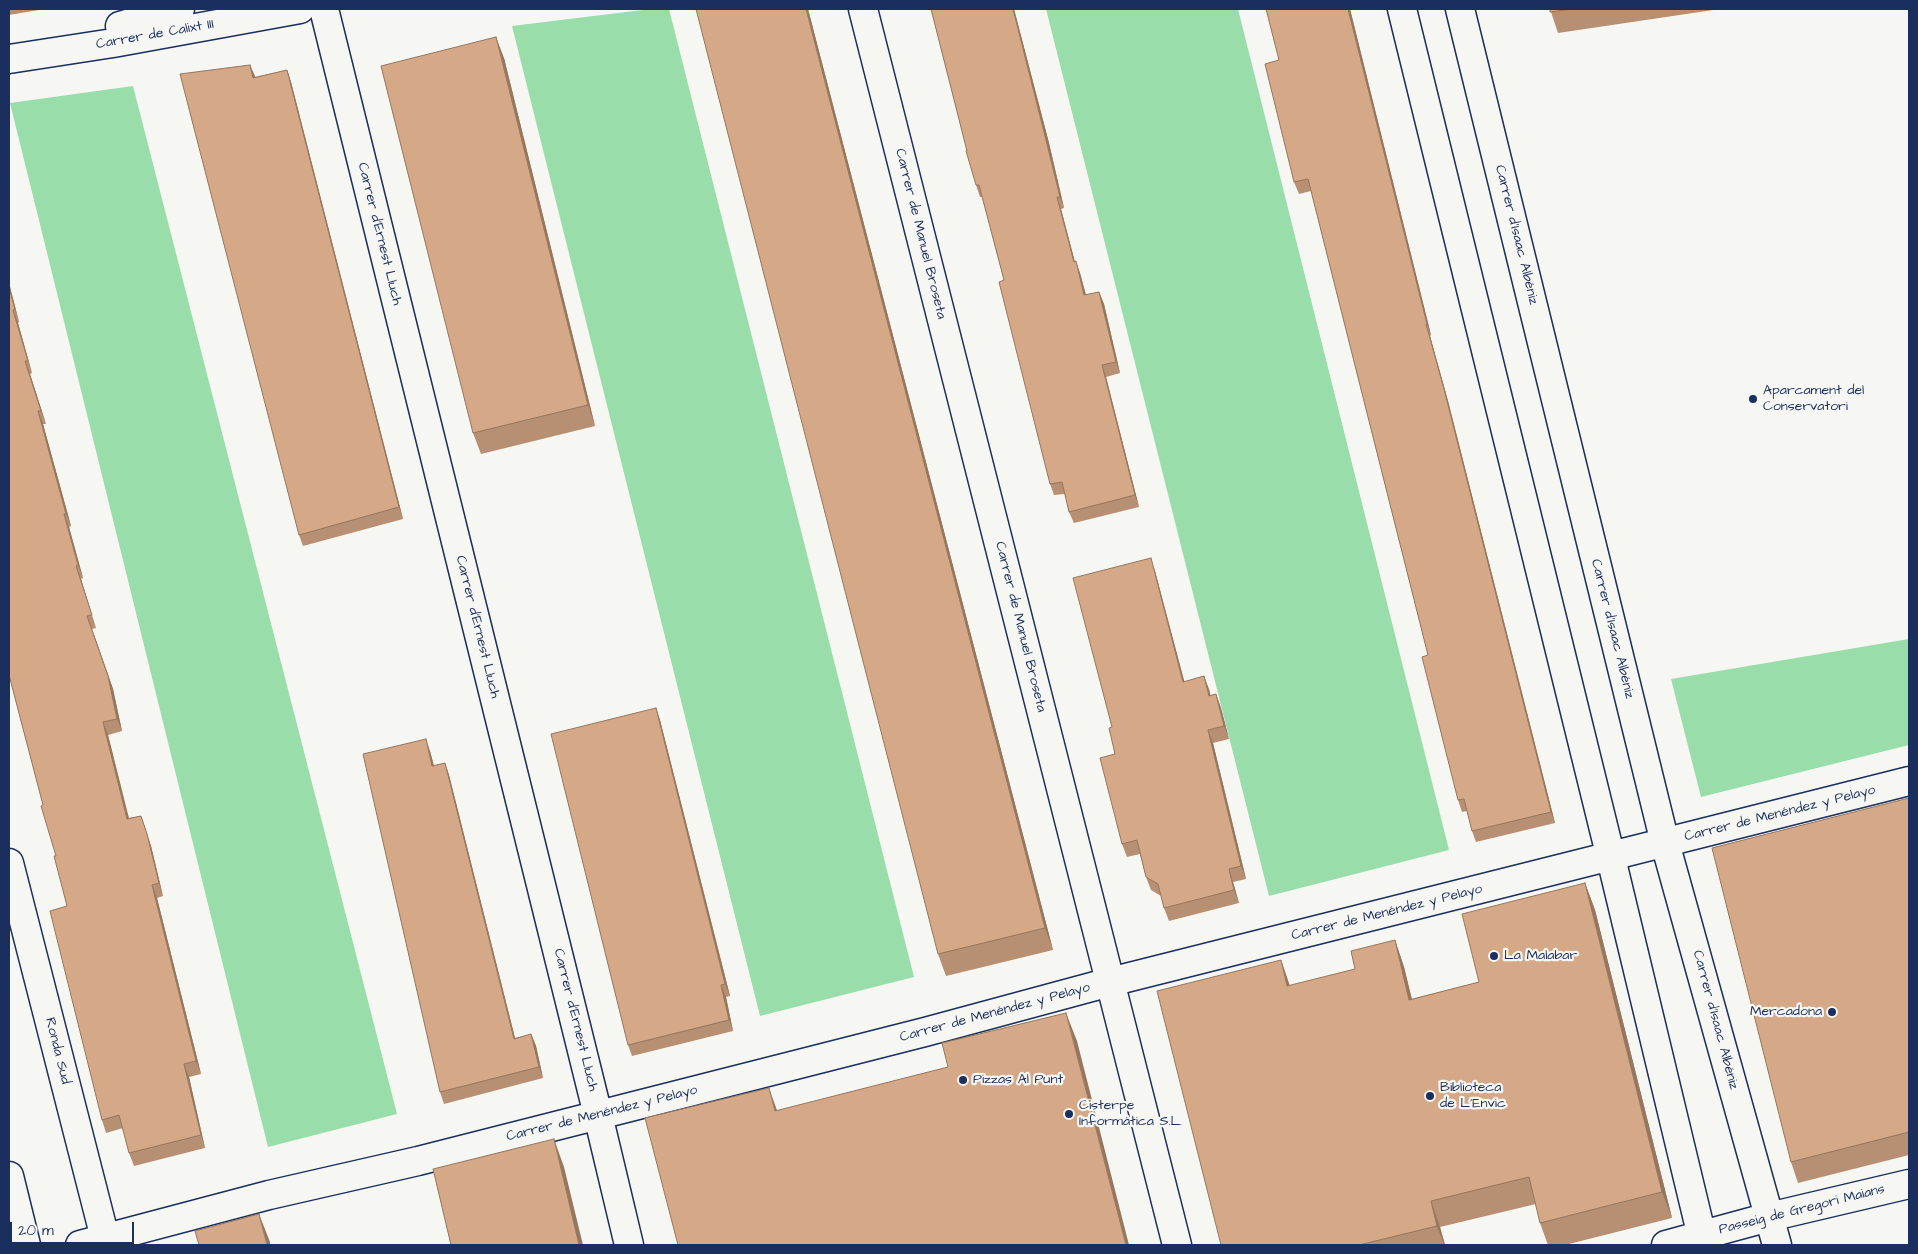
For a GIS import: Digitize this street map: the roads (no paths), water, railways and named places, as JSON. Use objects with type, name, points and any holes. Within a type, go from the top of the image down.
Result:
[{"type":"street","name":"Carrer de Calixt III","points":[[9,58],[110,27],[180,9]]},
{"type":"street","name":"Carrer de Calixt III","points":[[110,27],[300,9]]},
{"type":"street","name":"Carrer d'Ernest Lluch","points":[[324,9],[629,1245]]},
{"type":"street","name":"Carrer de Manuel Broseta","points":[[863,9],[1177,1245]]},
{"type":"street","points":[[1402,9],[1611,858],[1703,1241]]},
{"type":"street","name":"Carrer d'Isaac Albéniz","points":[[1460,9],[1666,843],[1777,1245]]},
{"type":"street","name":"Carrer de Menéndez y Pelayo","points":[[92,1242],[925,1032],[1110,982],[1611,858],[1909,781]]},
{"type":"street","name":"Ronda Sud","points":[[9,863],[92,1242]]},
{"type":"street","points":[[9,1176],[26,1245]]},
{"type":"street","name":"Passeig de Gregori Maians","points":[[1666,1245],[1703,1241],[1769,1217],[1909,1184]]},
{"type":"place","name":"Aparcament del Conservatori","points":[[1753,399]]},
{"type":"place","name":"La Malabar","points":[[1494,956]]},
{"type":"place","name":"Mercadona","points":[[1832,1012]]},
{"type":"place","name":"Pizzas Al Punt","points":[[963,1080]]},
{"type":"place","name":"Biblioteca de L'Envic","points":[[1430,1096]]},
{"type":"place","name":"Cisterpe Informática S.L.","points":[[1069,1114]]}]
